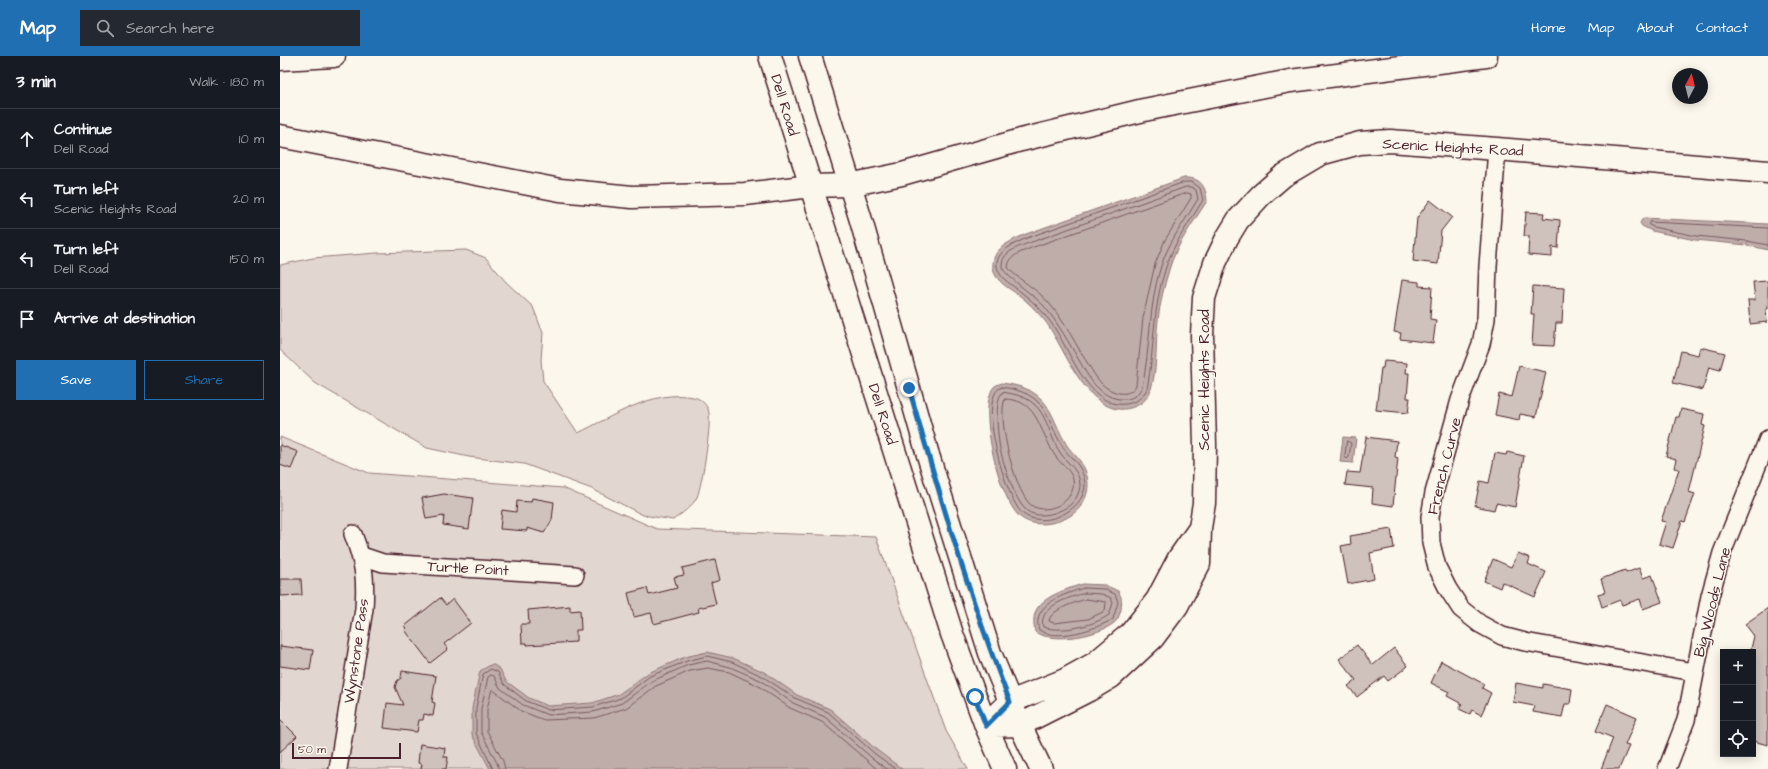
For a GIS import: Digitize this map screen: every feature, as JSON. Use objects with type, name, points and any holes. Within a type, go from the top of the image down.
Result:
[{"type":"main road","points":[[280,59],[334,56]]},
{"type":"main road","name":"Dell Road","points":[[770,56],[782,99],[811,186],[952,634],[986,726],[1005,769]]},
{"type":"main road","name":"Dell Road","points":[[810,56],[928,454],[990,653],[1020,725],[1041,769]]},
{"type":"main road","points":[[280,136],[560,190],[632,197],[745,194],[811,186],[849,185],[902,174],[1021,140],[1152,108],[1290,80],[1486,56]]},
{"type":"main road","name":"Scenic Heights Road","points":[[986,726],[1020,725],[1089,690],[1110,677],[1153,638],[1177,606],[1199,564],[1200,528],[1204,503],[1205,445],[1202,335],[1204,298],[1215,264],[1227,238],[1238,220],[1261,195],[1283,176],[1320,154],[1360,143],[1390,141],[1496,148],[1768,172]]},
{"type":"main road","name":"Scenic Heights Road","points":[[986,726],[1010,702],[1065,680],[1094,664],[1131,632],[1157,600],[1179,558],[1200,528]]},
{"type":"street","name":"French Curve","points":[[1496,148],[1486,319],[1480,344],[1451,432],[1434,493],[1430,517],[1431,543],[1437,566],[1448,589],[1461,608],[1480,624],[1502,636],[1525,642],[1694,672]]},
{"type":"street","name":"Big Woods Lane","points":[[1667,769],[1686,720],[1694,672],[1710,596],[1722,553],[1768,439]]},
{"type":"street","name":"Wynstone Pass","points":[[338,769],[364,609],[366,583],[362,556],[353,534]]},
{"type":"street","name":"Turtle Point","points":[[362,556],[383,563],[575,575]]},
{"type":"shaded area","points":[[466,250],[486,258],[506,282],[533,307],[543,333],[541,360],[543,381],[578,433],[633,406],[663,397],[693,397],[698,398],[704,403],[708,409],[709,415],[708,438],[699,490],[693,504],[673,520],[643,515],[592,489],[524,464],[469,457],[427,448],[315,383],[280,350],[280,265],[313,258],[377,253]]},
{"type":"shaded area","points":[[280,437],[369,473],[563,488],[657,529],[876,537],[946,731],[968,769],[280,769]]},
{"type":"water","points":[[1184,178],[1194,179],[1204,187],[1207,201],[1180,243],[1167,276],[1162,295],[1157,329],[1155,372],[1149,395],[1136,406],[1120,409],[1105,405],[1092,395],[1081,381],[1070,365],[1045,321],[1029,303],[1006,287],[995,274],[993,261],[995,255],[1003,246],[1026,234]]},
{"type":"water","points":[[1643,218],[1768,224],[1768,250],[1747,245],[1695,240],[1652,231],[1642,226],[1640,223]]},
{"type":"water","points":[[1002,383],[1025,388],[1043,400],[1066,443],[1084,468],[1088,484],[1085,498],[1082,505],[1076,511],[1064,519],[1044,524],[1037,524],[1024,520],[1012,506],[1005,492],[998,475],[993,456],[988,419],[988,404],[991,392],[995,386]]},
{"type":"water","points":[[1343,437],[1356,438],[1353,463],[1340,462]]},
{"type":"water","points":[[1083,584],[1105,585],[1118,591],[1122,602],[1118,619],[1107,628],[1087,635],[1075,637],[1064,638],[1043,636],[1035,632],[1034,615],[1038,607],[1043,602],[1056,594]]},
{"type":"water","points":[[707,652],[733,658],[764,672],[797,695],[830,709],[878,751],[902,769],[490,769],[472,735],[472,708],[480,671],[492,664],[500,669],[506,681],[529,698],[548,706],[592,703],[619,694],[648,673],[685,657]]},
{"type":"building","points":[[1430,200],[1452,217],[1441,231],[1438,264],[1413,261],[1417,218]]},
{"type":"building","points":[[1526,212],[1544,213],[1543,218],[1560,220],[1558,248],[1552,247],[1552,257],[1528,255],[1529,236],[1524,236]]},
{"type":"building","points":[[1402,280],[1419,282],[1419,286],[1432,287],[1430,319],[1436,320],[1433,343],[1400,339],[1401,333],[1394,332]]},
{"type":"building","points":[[1768,281],[1768,309],[1766,309],[1767,322],[1750,324],[1748,300],[1755,300],[1753,282]]},
{"type":"building","points":[[1533,286],[1564,288],[1562,323],[1556,323],[1554,346],[1532,345],[1534,314],[1531,314]]},
{"type":"building","points":[[1700,347],[1725,353],[1720,370],[1709,367],[1703,390],[1673,383],[1681,351],[1698,355]]},
{"type":"building","points":[[1384,361],[1407,363],[1406,373],[1409,373],[1407,398],[1410,398],[1408,413],[1376,410],[1381,368],[1383,368]]},
{"type":"building","points":[[1519,366],[1546,372],[1536,417],[1520,414],[1519,420],[1495,415],[1499,394],[1512,397]]},
{"type":"building","points":[[1681,409],[1704,414],[1702,425],[1705,426],[1689,492],[1695,494],[1685,522],[1682,521],[1673,548],[1659,544],[1666,522],[1661,521],[1679,469],[1674,468],[1676,459],[1666,456],[1676,417],[1679,417]]},
{"type":"building","points":[[1366,437],[1397,441],[1395,457],[1398,458],[1393,506],[1372,503],[1373,488],[1345,485],[1347,472],[1360,473]]},
{"type":"building","points":[[280,445],[298,452],[291,469],[280,465]]},
{"type":"building","points":[[1507,452],[1524,456],[1515,507],[1496,503],[1494,510],[1475,506],[1480,481],[1489,483],[1495,453],[1506,455]]},
{"type":"building","points":[[444,494],[473,498],[469,529],[443,525],[444,516],[426,519],[422,498]]},
{"type":"building","points":[[532,498],[554,502],[552,520],[544,533],[527,528],[527,531],[500,529],[502,510],[516,512],[517,501],[531,502]]},
{"type":"building","points":[[1391,529],[1394,548],[1370,553],[1374,579],[1348,584],[1341,546],[1351,544],[1350,536]]},
{"type":"building","points":[[1518,553],[1530,558],[1528,564],[1546,572],[1535,597],[1502,582],[1500,588],[1484,581],[1493,559],[1511,567]]},
{"type":"building","points":[[715,560],[720,580],[711,583],[716,604],[698,608],[699,612],[654,624],[651,613],[634,617],[628,593],[647,588],[649,595],[677,588],[674,577],[684,575],[682,568]]},
{"type":"building","points":[[1639,568],[1643,578],[1652,575],[1662,602],[1643,609],[1640,599],[1622,605],[1620,600],[1602,607],[1598,594],[1605,592],[1601,579],[1625,570],[1626,573]]},
{"type":"building","points":[[280,579],[301,579],[302,595],[280,596]]},
{"type":"building","points":[[440,598],[446,605],[453,599],[471,623],[444,644],[448,649],[430,663],[405,630],[407,628],[405,626]]},
{"type":"building","points":[[570,606],[570,611],[580,610],[581,630],[576,630],[576,642],[527,645],[527,643],[522,643],[521,624],[529,624],[528,610]]},
{"type":"building","points":[[1768,608],[1768,745],[1756,742],[1756,649],[1751,649],[1754,636],[1745,624]]},
{"type":"building","points":[[1357,645],[1373,665],[1394,648],[1408,666],[1388,681],[1384,676],[1357,697],[1348,686],[1356,680],[1339,659]]},
{"type":"building","points":[[280,646],[313,650],[310,670],[280,666]]},
{"type":"building","points":[[1441,661],[1484,684],[1482,688],[1491,693],[1481,715],[1472,710],[1470,714],[1459,709],[1462,704],[1447,696],[1449,692],[1431,683]]},
{"type":"building","points":[[402,671],[436,676],[432,702],[435,703],[433,716],[424,714],[423,720],[419,720],[417,732],[384,728],[387,703],[403,705],[395,687],[397,681],[401,678]]},
{"type":"building","points":[[1516,683],[1543,688],[1543,684],[1572,689],[1570,704],[1565,704],[1562,717],[1533,712],[1534,706],[1513,702]]},
{"type":"building","points":[[1607,704],[1637,717],[1625,745],[1629,746],[1619,769],[1601,769],[1613,738],[1596,731]]},
{"type":"building","points":[[280,719],[297,736],[280,752]]},
{"type":"building","points":[[420,744],[445,748],[444,757],[448,757],[446,769],[421,769],[422,764],[418,763]]},
{"type":"route","points":[[909,388],[990,653],[1010,702],[986,726],[975,697]]}]
